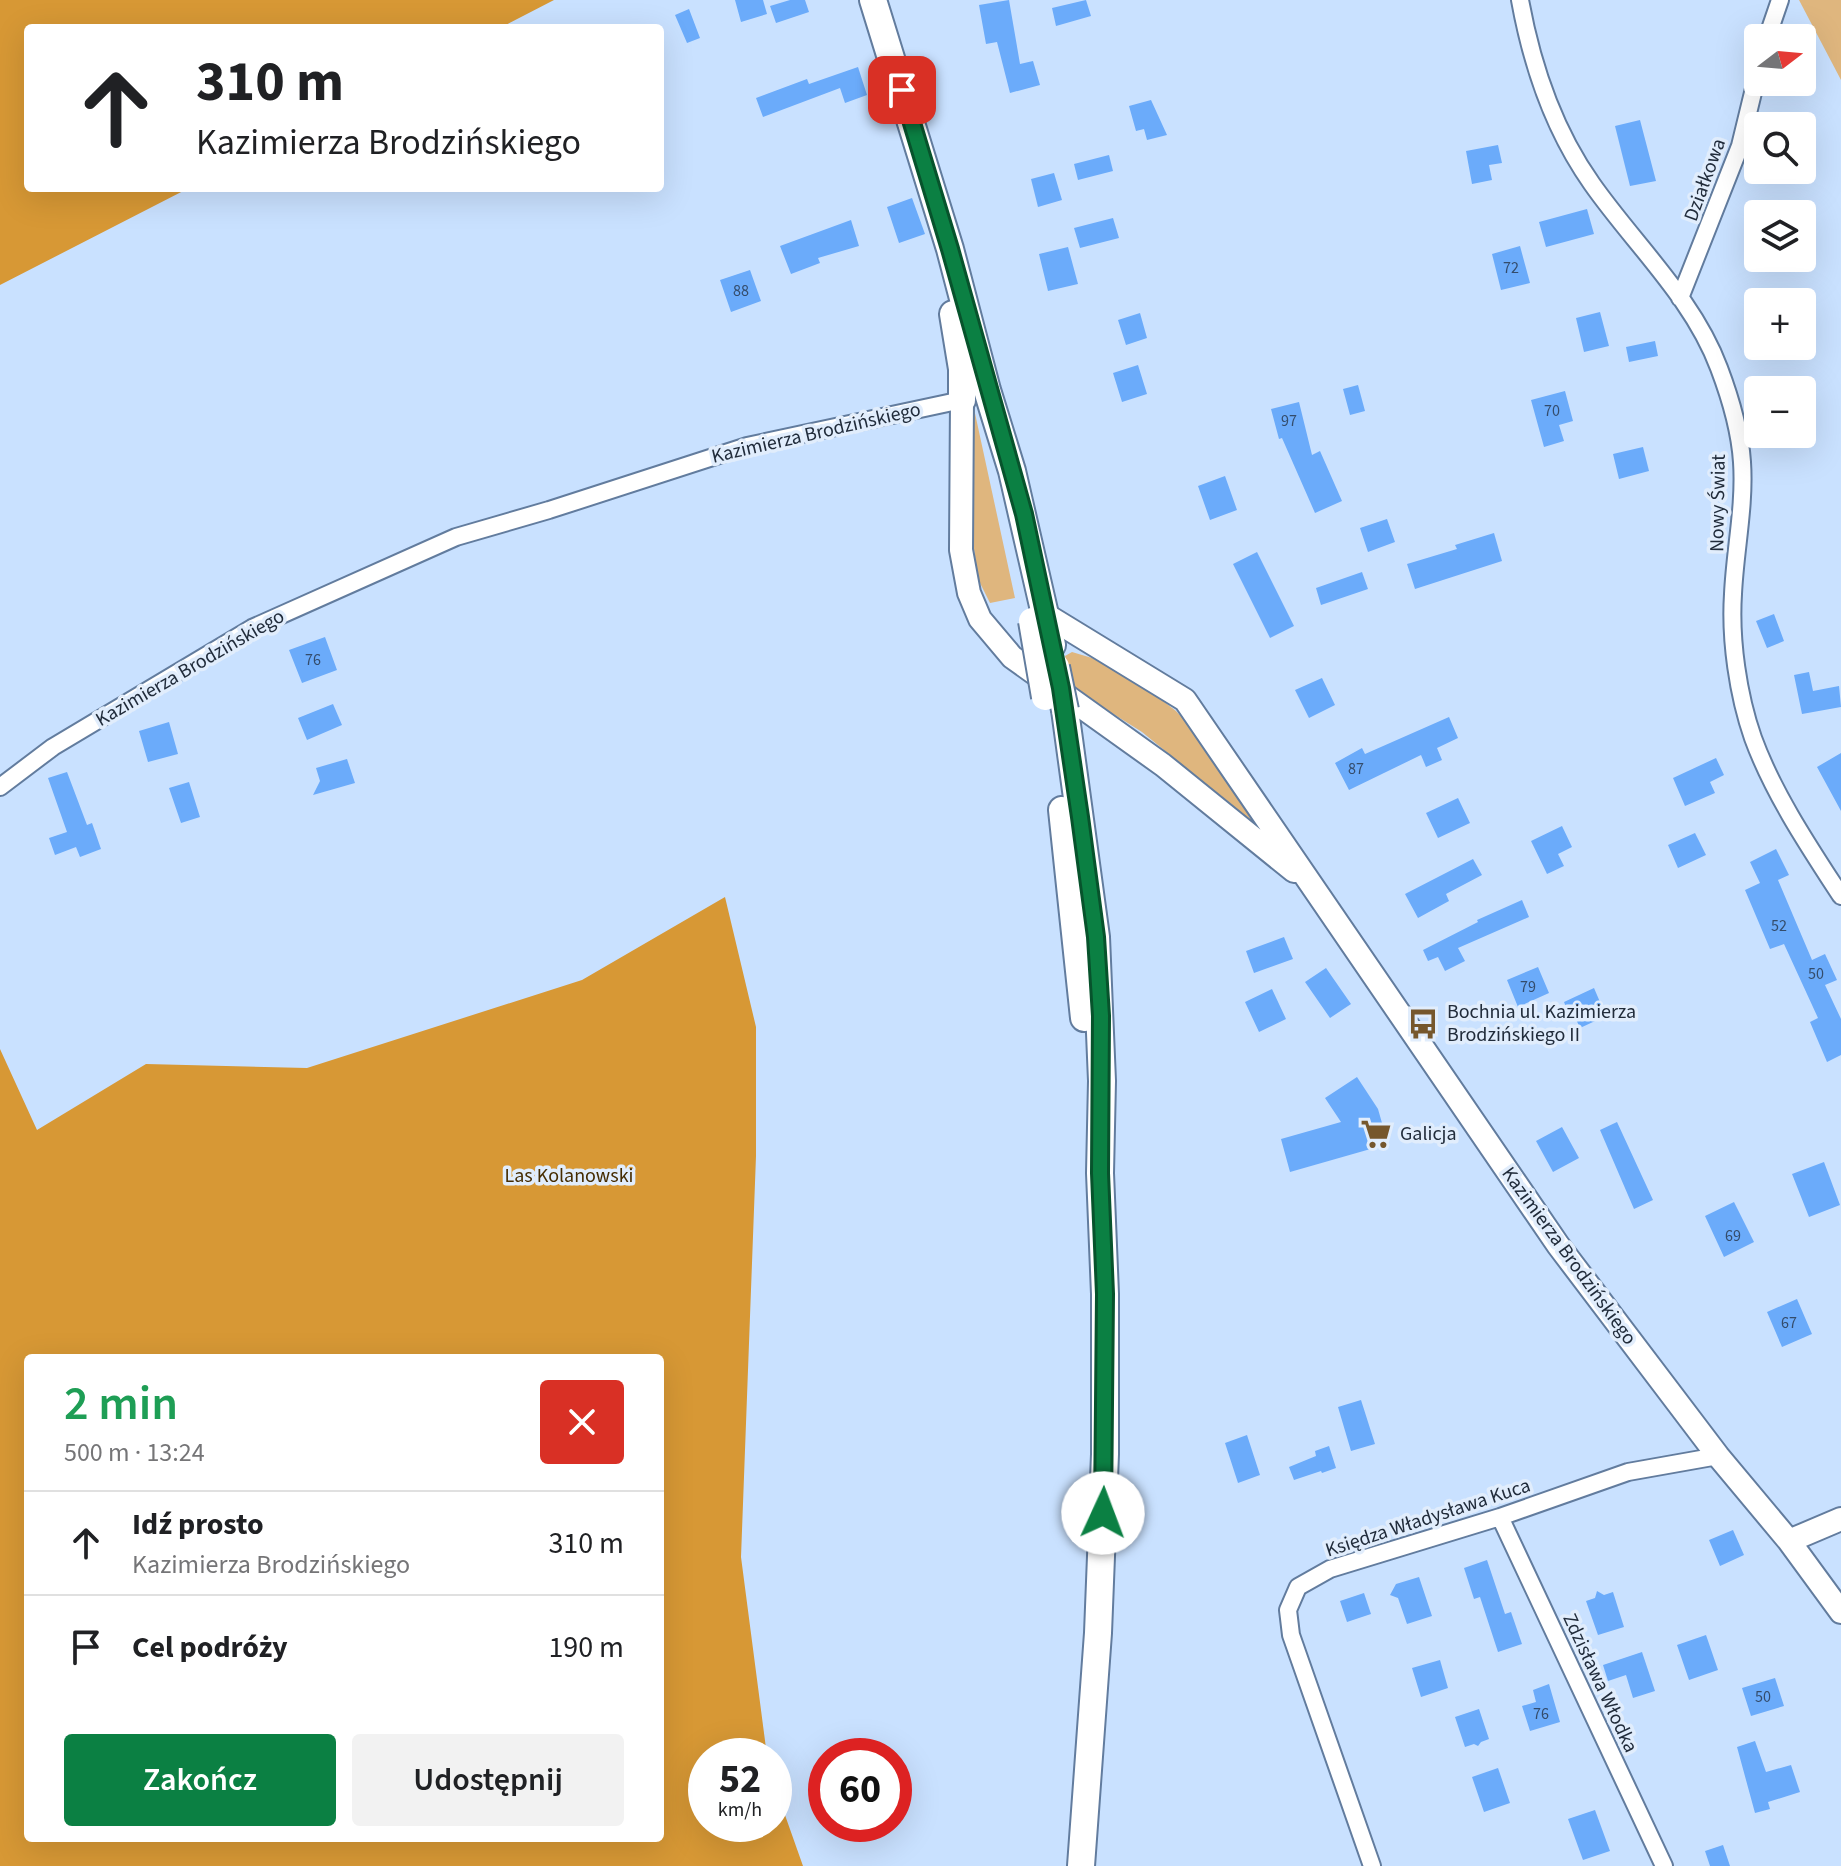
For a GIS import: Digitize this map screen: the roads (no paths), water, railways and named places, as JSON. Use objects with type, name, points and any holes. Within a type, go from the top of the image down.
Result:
[{"type":"main road","points":[[873,0],[976,343],[1039,618],[1055,704]]},
{"type":"main road","points":[[933,192],[962,369],[962,400]]},
{"type":"main road","name":"Kazimierza Brodzińskiego","points":[[962,400],[961,550],[969,593],[980,619],[1012,657],[1175,774],[1313,887]]},
{"type":"main road","points":[[1039,618],[1052,645],[1100,1173],[1105,1294],[1105,1454],[1098,1633],[1081,1866]]},
{"type":"main road","name":"Kazimierza Brodzińskiego","points":[[1039,618],[1107,652],[1185,700],[1558,1245],[1841,1612]]},
{"type":"main road","points":[[1789,1541],[1841,1519]]},
{"type":"street","name":"Nowy Świat","points":[[1520,0],[1541,83],[1564,141],[1592,185],[1680,298],[1709,344],[1719,369],[1742,460],[1733,596],[1742,696],[1753,737],[1779,793],[1841,896]]},
{"type":"street","points":[[1772,24],[1780,0]]},
{"type":"street","name":"Działkowa","points":[[1680,298],[1740,146],[1752,96]]},
{"type":"street","name":"Kazimierza Brodzińskiego","points":[[0,787],[53,747],[252,628],[456,537],[736,449],[962,400]]},
{"type":"street","name":"Księdza Władysława Kuca","points":[[1372,1866],[1291,1635],[1288,1610],[1298,1587],[1330,1569],[1500,1517],[1628,1472],[1718,1456]]},
{"type":"street","name":"Zdzisława Włodka","points":[[1500,1517],[1664,1866]]},
{"type":"place","name":"Bochnia ul. Kazimierza Brodzińskiego II","points":[[1423,1024]]},
{"type":"place","name":"Galicja","points":[[1376,1134]]},
{"type":"park label","name":"Las Kolanowski","points":[[569,1176]]}]
